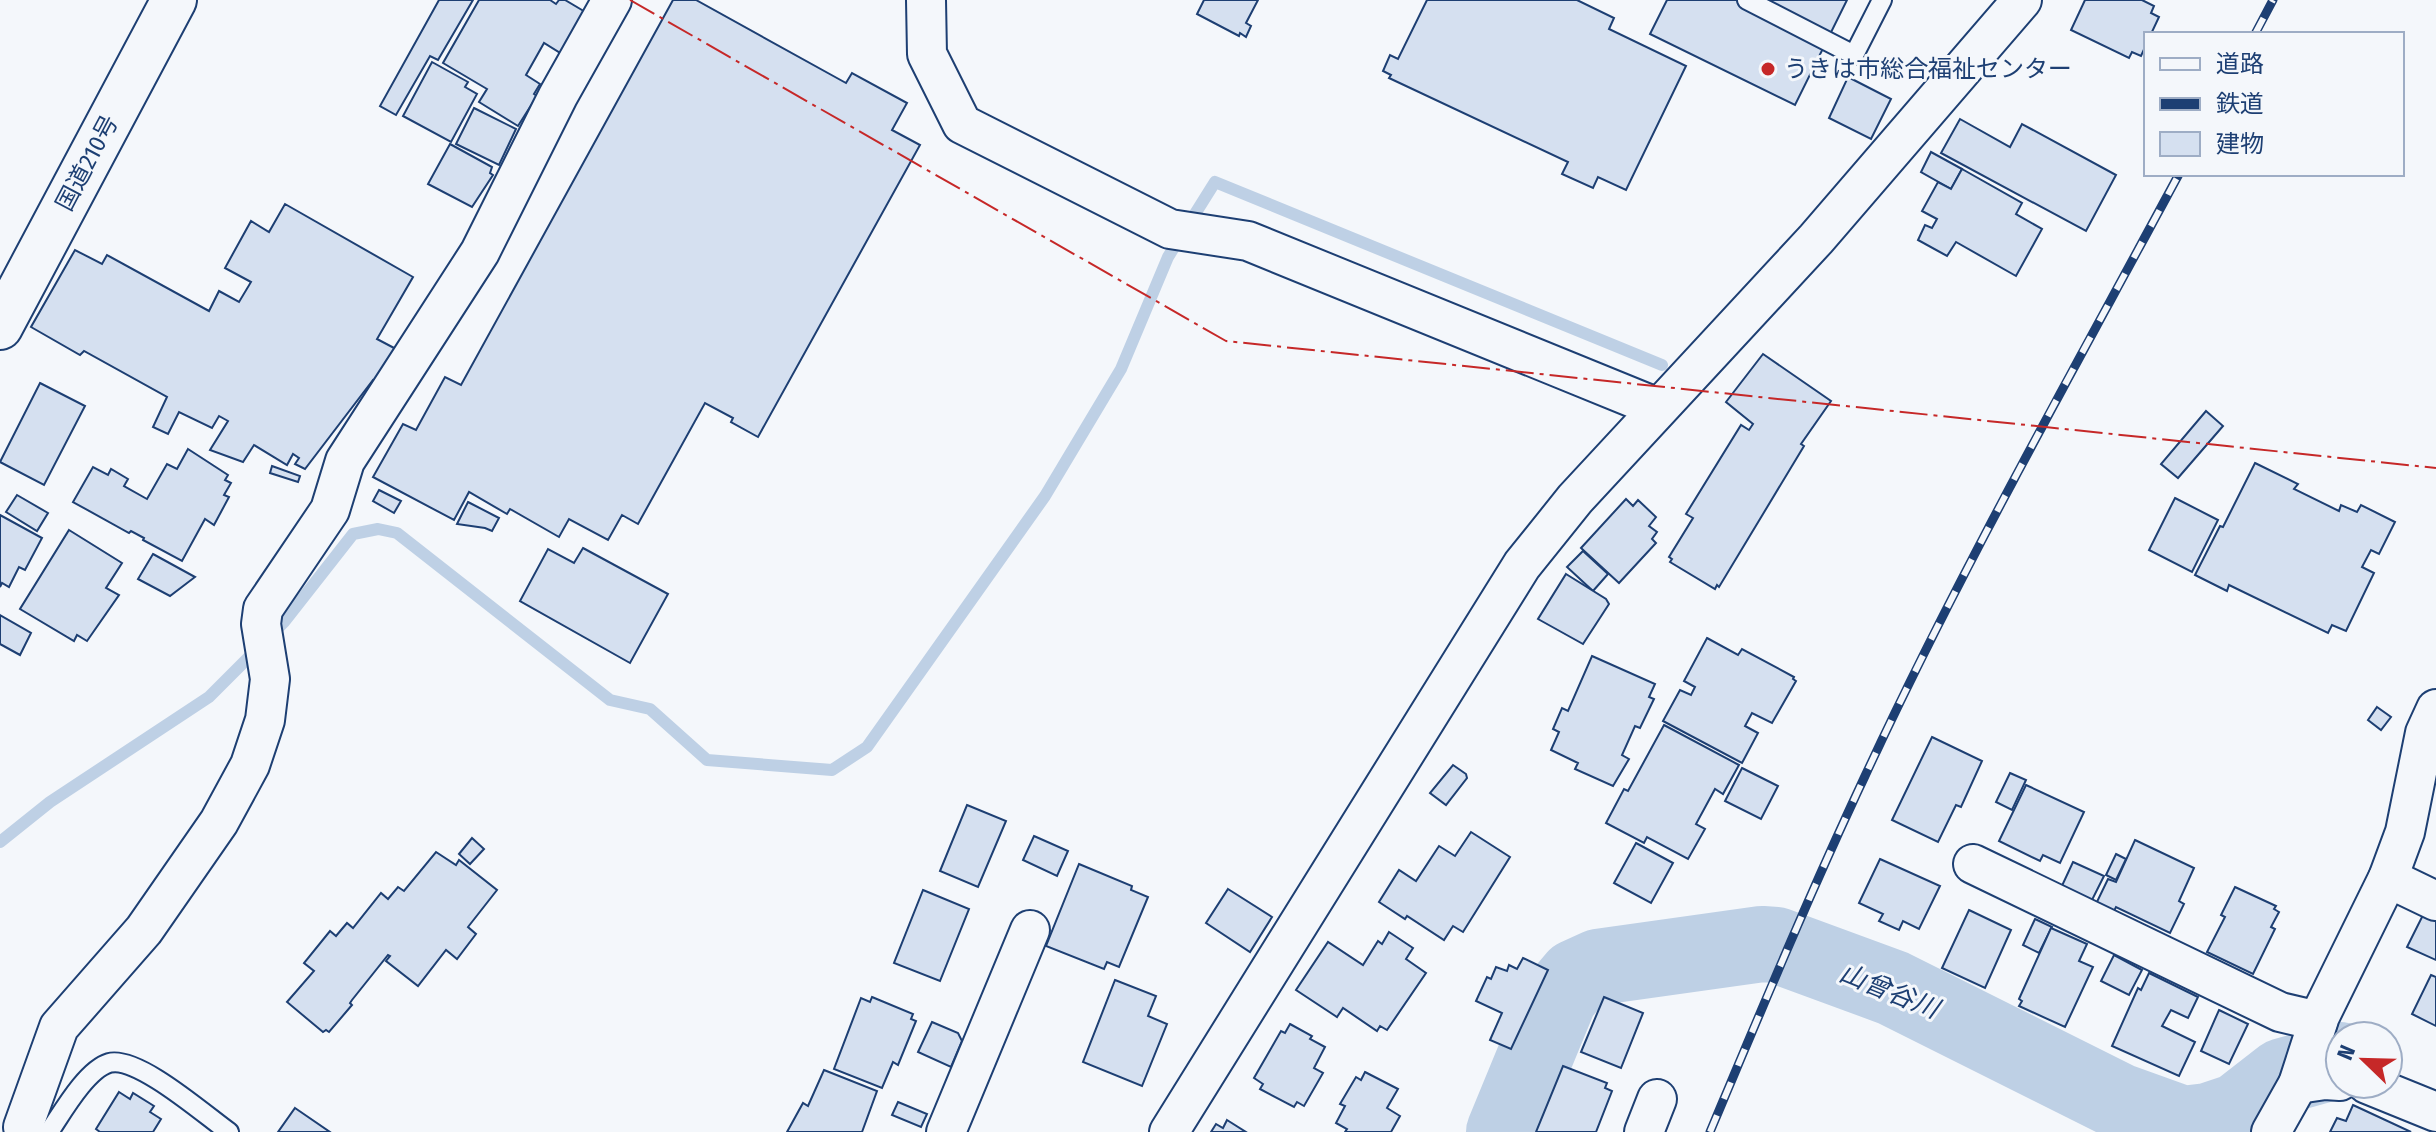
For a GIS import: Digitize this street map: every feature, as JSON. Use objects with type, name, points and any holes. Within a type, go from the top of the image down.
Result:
[{"type":"highway","name":"国道210号","points":[[0,327],[174,0]]},
{"type":"street","points":[[26,1126],[59,1027],[144,930],[219,822],[250,765],[265,720],[270,679],[263,638],[263,609],[330,510],[345,461],[480,252],[558,96],[612,0]]},
{"type":"street","points":[[926,0],[927,54],[962,124],[1170,229],[1248,241],[1658,408]]},
{"type":"street","points":[[1169,1132],[1522,565],[1575,499],[1816,239],[2022,0]]},
{"type":"street","points":[[2271,1132],[2388,878],[2405,832],[2425,733],[2436,709]]},
{"type":"street","points":[[1973,864],[2280,1012],[2324,1079]]},
{"type":"street","points":[[2388,878],[2436,901]]},
{"type":"street","points":[[946,1132],[1030,930]]},
{"type":"street","points":[[2404,1099],[2436,1112]]},
{"type":"lane","points":[[1747,0],[1854,55],[1882,0]]},
{"type":"lane","points":[[26,1126],[108,1063],[127,1064],[144,1071],[229,1132]]},
{"type":"building","points":[[439,0],[473,0],[438,60],[430,56],[396,115],[380,106]]},
{"type":"building","points":[[479,0],[550,0],[556,4],[559,0],[565,0],[587,13],[562,54],[544,43],[526,75],[540,84],[534,94],[537,96],[518,126],[479,102],[487,89],[443,63]]},
{"type":"building","points":[[673,0],[696,0],[846,83],[852,73],[907,103],[892,130],[920,145],[758,437],[731,422],[733,418],[705,403],[638,524],[622,515],[608,540],[569,519],[559,537],[510,509],[507,514],[469,492],[454,520],[373,477],[403,424],[416,430],[445,377],[461,385]]},
{"type":"building","points":[[1204,0],[1258,0],[1246,23],[1251,26],[1246,37],[1197,14]]},
{"type":"building","points":[[1427,0],[1577,0],[1614,18],[1609,29],[1686,66],[1626,190],[1598,177],[1593,188],[1562,174],[1568,162],[1389,78],[1391,75],[1383,71],[1390,55],[1398,59]]},
{"type":"building","name":"うきは市総合福祉センター","points":[[1667,0],[1847,0],[1795,105],[1650,34]]},
{"type":"building","points":[[2085,0],[2142,0],[2154,6],[2151,13],[2159,17],[2152,32],[2144,32],[2141,56],[2132,52],[2129,58],[2071,30]]},
{"type":"building","points":[[432,62],[468,82],[465,87],[477,94],[451,142],[403,116]]},
{"type":"building","points":[[1848,77],[1891,99],[1871,139],[1829,118]]},
{"type":"building","points":[[474,108],[516,129],[499,165],[456,144]]},
{"type":"building","points":[[1960,119],[2010,147],[2022,124],[2116,175],[2086,231],[1941,153]]},
{"type":"building","points":[[450,144],[492,167],[490,173],[493,175],[472,207],[428,184]]},
{"type":"building","points":[[1931,152],[1962,169],[1951,189],[1921,172]]},
{"type":"building","points":[[1962,169],[2022,203],[2016,214],[2042,229],[2016,276],[1956,242],[1947,256],[1918,240],[1925,225],[1932,228],[1937,219],[1922,211],[1938,182],[1951,189]]},
{"type":"building","points":[[285,204],[413,277],[377,339],[396,349],[377,382],[373,380],[305,469],[295,464],[299,458],[293,454],[287,465],[254,445],[243,462],[210,450],[228,421],[219,416],[212,428],[179,412],[168,434],[153,427],[167,397],[84,351],[80,355],[31,327],[75,250],[102,264],[107,255],[209,311],[219,291],[239,302],[251,282],[225,268],[251,221],[269,232]]},
{"type":"building","points":[[1763,354],[1831,401],[1801,444],[1804,446],[1715,589],[1670,562],[1672,559],[1669,557],[1693,518],[1686,514],[1741,425],[1749,430],[1753,424],[1726,402]]},
{"type":"building","points":[[40,383],[85,406],[44,485],[0,462]]},
{"type":"building","points":[[2206,411],[2223,426],[2178,478],[2161,464]]},
{"type":"building","points":[[188,449],[228,475],[225,480],[231,483],[224,495],[229,497],[214,525],[205,519],[182,561],[73,502],[93,467],[108,475],[111,469],[128,479],[124,486],[147,499],[167,464],[177,469]]},
{"type":"building","points":[[2255,463],[2298,484],[2294,489],[2339,511],[2341,505],[2357,512],[2361,505],[2395,522],[2379,554],[2371,550],[2362,567],[2374,573],[2346,631],[2332,625],[2328,633],[2229,585],[2227,591],[2195,575]]},
{"type":"building","points":[[272,466],[300,476],[298,482],[270,473]]},
{"type":"building","points":[[379,490],[401,501],[394,513],[373,501]]},
{"type":"building","points":[[17,495],[48,513],[37,531],[6,512]]},
{"type":"building","points":[[2175,498],[2218,520],[2192,572],[2149,550]]},
{"type":"building","points":[[1626,499],[1633,506],[1638,500],[1656,517],[1649,526],[1657,532],[1652,539],[1656,543],[1619,583],[1581,548]]},
{"type":"building","points":[[468,502],[499,518],[492,531],[457,524]]},
{"type":"building","points":[[0,515],[42,538],[25,570],[19,567],[9,587],[2,583],[0,587]]},
{"type":"building","points":[[69,530],[122,563],[106,588],[119,595],[87,641],[77,635],[74,641],[20,609]]},
{"type":"building","points":[[583,548],[668,594],[630,663],[520,601],[548,549],[574,563]]},
{"type":"building","points":[[1583,551],[1608,574],[1593,591],[1567,567]]},
{"type":"building","points":[[153,554],[195,577],[170,596],[138,579]]},
{"type":"building","points":[[1566,574],[1609,604],[1583,644],[1538,619]]},
{"type":"building","points":[[0,615],[31,633],[20,655],[0,644]]},
{"type":"building","points":[[1707,638],[1738,655],[1742,649],[1794,677],[1796,681],[1772,723],[1752,713],[1745,726],[1758,733],[1742,763],[1663,721],[1680,690],[1691,695],[1695,687],[1684,681]]},
{"type":"building","points":[[1592,656],[1655,684],[1649,697],[1654,699],[1640,728],[1635,726],[1622,755],[1629,759],[1613,786],[1575,769],[1578,763],[1551,750],[1559,732],[1553,729],[1562,708],[1568,711]]},
{"type":"building","points":[[2377,707],[2391,717],[2381,730],[2368,720]]},
{"type":"building","points":[[1664,725],[1739,765],[1723,794],[1715,789],[1696,824],[1705,829],[1688,859],[1647,837],[1644,843],[1606,823],[1624,789],[1628,791]]},
{"type":"building","points":[[1932,737],[1982,761],[1961,807],[1956,805],[1938,842],[1892,820]]},
{"type":"building","points":[[1453,765],[1467,778],[1446,805],[1430,793]]},
{"type":"building","points":[[1742,768],[1778,786],[1761,819],[1725,801]]},
{"type":"building","points":[[2010,773],[2026,780],[2012,810],[1996,802]]},
{"type":"building","points":[[2026,785],[2084,812],[2060,863],[2043,855],[2040,861],[1999,841]]},
{"type":"building","points":[[967,805],[1006,821],[978,887],[940,871]]},
{"type":"building","points":[[1471,832],[1510,857],[1463,932],[1453,926],[1444,940],[1379,902],[1399,870],[1416,881],[1439,846],[1455,856]]},
{"type":"building","points":[[1034,836],[1068,851],[1057,876],[1023,860]]},
{"type":"building","points":[[472,838],[484,849],[470,864],[459,854]]},
{"type":"building","points":[[2135,840],[2194,868],[2179,901],[2184,904],[2170,933],[2116,907],[2111,917],[2094,908],[2108,879],[2116,882]]},
{"type":"building","points":[[1636,843],[1673,863],[1651,903],[1614,883]]},
{"type":"building","points":[[436,852],[456,865],[459,860],[497,890],[468,927],[476,934],[457,959],[446,950],[418,986],[386,961],[388,955],[352,1000],[352,1005],[329,1032],[323,1032],[287,1002],[314,971],[304,963],[330,931],[336,936],[347,923],[353,928],[381,893],[388,899],[398,887],[404,891]]},
{"type":"building","points":[[2116,854],[2126,859],[2116,880],[2106,875]]},
{"type":"building","points":[[1880,859],[1940,886],[1919,929],[1903,921],[1899,930],[1879,921],[1883,914],[1859,903]]},
{"type":"building","points":[[2073,862],[2104,876],[2090,904],[2060,890]]},
{"type":"building","points":[[1079,864],[1132,886],[1131,890],[1148,897],[1119,967],[1107,962],[1104,969],[1046,946]]},
{"type":"building","points":[[2235,887],[2276,906],[2274,909],[2279,912],[2271,927],[2275,929],[2253,974],[2207,952],[2225,917],[2221,915]]},
{"type":"building","points":[[1228,889],[1272,917],[1250,952],[1206,923]]},
{"type":"building","points":[[923,890],[969,909],[940,981],[894,963]]},
{"type":"building","points":[[1969,910],[2011,930],[1985,988],[1942,968]]},
{"type":"building","points":[[2423,915],[2436,921],[2436,960],[2407,947]]},
{"type":"building","points":[[2035,919],[2052,927],[2039,953],[2023,945]]},
{"type":"building","points":[[2051,928],[2087,944],[2079,961],[2093,967],[2065,1027],[2019,1006],[2022,1001],[2019,999]]},
{"type":"building","points":[[1389,932],[1413,948],[1406,959],[1426,973],[1387,1030],[1380,1026],[1377,1031],[1343,1008],[1337,1017],[1296,990],[1328,942],[1363,965],[1378,941],[1382,944]]},
{"type":"building","points":[[2114,955],[2142,970],[2129,995],[2101,981]]},
{"type":"building","points":[[1523,958],[1548,970],[1511,1049],[1490,1040],[1502,1013],[1476,1001],[1487,977],[1491,979],[1496,967],[1507,971],[1509,965],[1517,969]]},
{"type":"building","points":[[2149,973],[2198,997],[2188,1018],[2171,1010],[2162,1026],[2195,1042],[2179,1076],[2112,1046],[2138,988],[2141,990]]},
{"type":"building","points":[[2431,975],[2436,977],[2436,1026],[2412,1014]]},
{"type":"building","points":[[1115,980],[1156,996],[1148,1016],[1167,1024],[1142,1086],[1083,1062]]},
{"type":"building","points":[[872,997],[913,1014],[911,1019],[916,1021],[898,1065],[893,1062],[882,1088],[834,1069],[861,998],[870,1002]]},
{"type":"building","points":[[1604,997],[1643,1013],[1621,1068],[1581,1052]]},
{"type":"building","points":[[2219,1010],[2248,1024],[2229,1064],[2201,1051]]},
{"type":"building","points":[[932,1022],[958,1033],[962,1041],[951,1067],[918,1052]]},
{"type":"building","points":[[1290,1024],[1325,1047],[1314,1068],[1323,1073],[1304,1106],[1297,1102],[1294,1107],[1260,1089],[1263,1084],[1254,1078],[1281,1031],[1285,1033]]},
{"type":"building","points":[[1563,1066],[1607,1083],[1605,1088],[1612,1091],[1596,1132],[1536,1132]]},
{"type":"building","points":[[824,1070],[877,1091],[862,1132],[787,1132],[803,1103],[808,1106]]},
{"type":"building","points":[[1365,1072],[1398,1089],[1387,1108],[1400,1116],[1391,1132],[1345,1132],[1347,1129],[1336,1123],[1345,1106],[1340,1104],[1356,1077],[1361,1080]]},
{"type":"building","points":[[119,1092],[130,1099],[133,1093],[154,1106],[150,1112],[161,1119],[153,1132],[100,1132],[96,1129]]},
{"type":"building","points":[[898,1102],[927,1114],[921,1127],[892,1115]]},
{"type":"building","points":[[2353,1105],[2411,1132],[2330,1132],[2337,1118],[2346,1121]]},
{"type":"building","points":[[295,1108],[330,1132],[278,1132]]},
{"type":"building","points":[[1227,1120],[1246,1132],[1211,1132],[1216,1124],[1223,1128]]},
{"type":"waterway","points":[[270,636],[353,534],[378,529],[397,533],[610,700],[650,709],[707,760],[832,770],[867,747],[1045,496],[1121,369],[1168,257],[1215,182],[1662,365]]},
{"type":"waterway","points":[[0,842],[50,802],[209,697],[257,649]]},
{"type":"waterway","name":"山曾谷川","points":[[1504,1132],[1560,996],[1576,977],[1598,967],[1762,944],[1776,945],[1893,988],[2119,1101],[2183,1124],[2208,1121],[2238,1111],[2283,1076],[2324,1064]]},
{"type":"railway","points":[[2256,32],[2273,0]]},
{"type":"railway","points":[[1710,1132],[1825,864],[1901,699],[2178,176]]},
{"type":"power","points":[[630,0],[1226,341],[2436,468]]},
{"type":"place","name":"うきは市総合福祉センター","points":[[1768,69]]}]
